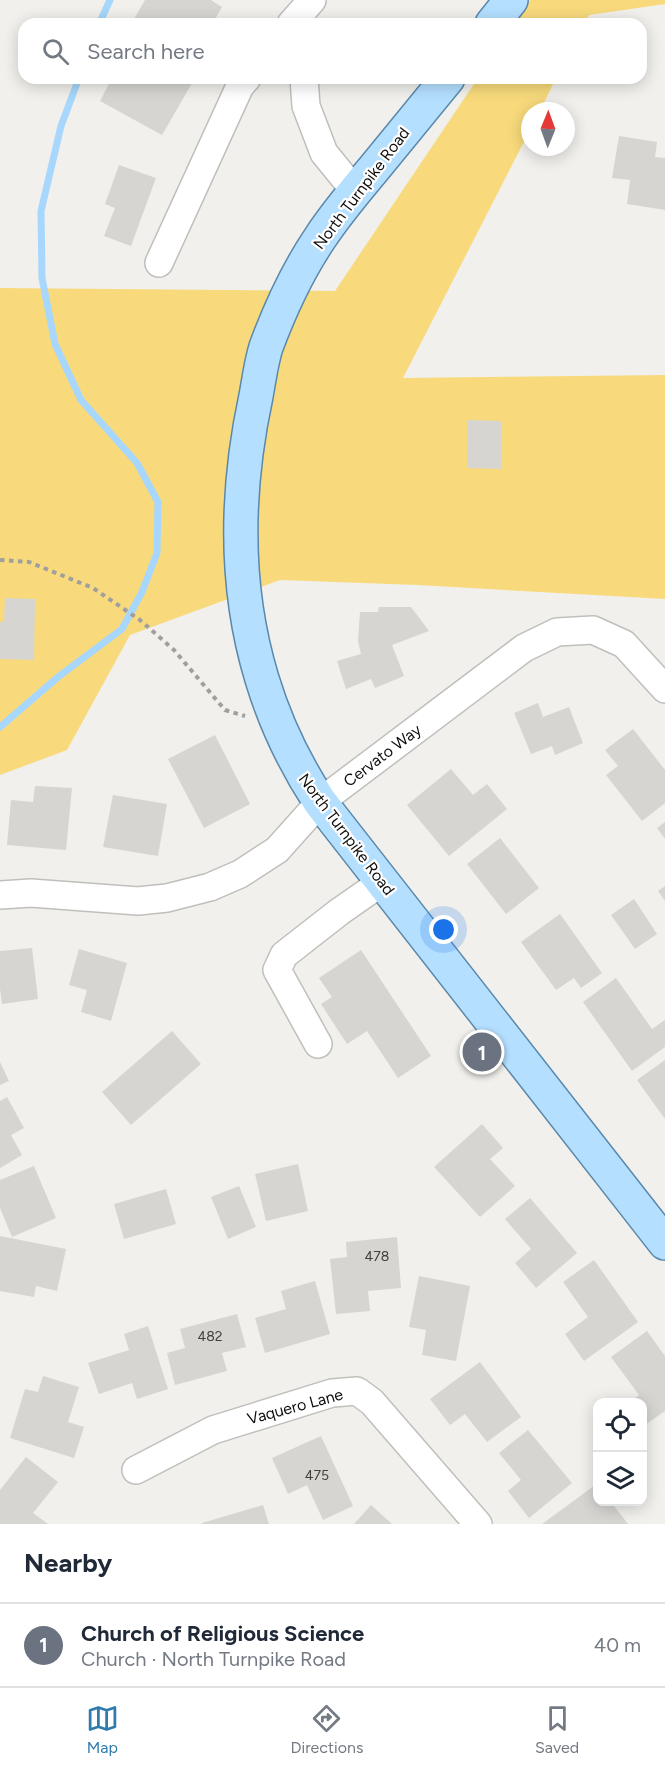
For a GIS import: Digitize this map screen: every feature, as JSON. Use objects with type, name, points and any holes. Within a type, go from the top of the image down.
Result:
[{"type":"main road","points":[[497,18],[511,0]]},
{"type":"main road","name":"North Turnpike Road","points":[[443,84],[319,238],[294,285],[266,349],[243,465],[240,515],[242,561],[249,620],[262,679],[280,727],[299,770],[320,802],[665,1243]]},
{"type":"street","points":[[296,18],[312,0]]},
{"type":"street","points":[[159,263],[242,84]]},
{"type":"street","points":[[304,84],[306,106],[324,153],[355,191]]},
{"type":"street","name":"Cervato Way","points":[[0,895],[31,894],[138,901],[167,898],[210,887],[240,874],[277,850],[320,802],[524,648],[557,632],[593,630],[624,644],[665,689]]},
{"type":"street","points":[[318,1044],[277,970],[284,955],[382,882]]},
{"type":"street","name":"Vaquero Lane","points":[[136,1470],[213,1430],[332,1393],[357,1390],[372,1402],[478,1524]]},
{"type":"path","points":[[0,560],[29,562],[93,588],[140,620],[174,650],[225,710],[280,727]]},
{"type":"shaded area","points":[[530,0],[665,0],[665,4],[589,15],[587,18],[518,18]]},
{"type":"shaded area","points":[[474,84],[553,84],[544,102],[521,102],[521,148],[403,378],[665,375],[665,599],[280,580],[130,635],[67,750],[0,775],[0,288],[335,291]]},
{"type":"building","points":[[145,0],[211,0],[222,7],[216,18],[134,18]]},
{"type":"building","points":[[109,84],[192,84],[162,135],[100,101]]},
{"type":"building","points":[[619,136],[657,142],[655,157],[665,158],[665,210],[627,204],[630,180],[612,178]]},
{"type":"building","points":[[119,165],[156,178],[131,246],[104,236],[115,208],[105,204]]},
{"type":"building","points":[[468,420],[501,421],[501,469],[467,468]]},
{"type":"building","points":[[5,598],[35,599],[34,660],[0,659],[0,622],[4,622]]},
{"type":"building","points":[[379,607],[411,607],[429,631],[392,645],[404,676],[375,688],[371,679],[346,689],[337,661],[361,654],[358,641],[360,612],[378,612]]},
{"type":"building","points":[[538,703],[543,717],[569,707],[583,743],[555,755],[552,746],[531,754],[514,713]]},
{"type":"building","points":[[633,729],[665,770],[665,803],[642,821],[606,775],[618,766],[605,750]]},
{"type":"building","points":[[215,735],[250,804],[204,828],[168,759]]},
{"type":"building","points":[[451,769],[473,795],[487,784],[507,809],[449,856],[407,805]]},
{"type":"building","points":[[35,786],[72,788],[66,850],[7,845],[11,800],[33,802]]},
{"type":"building","points":[[113,795],[167,804],[158,856],[103,847]]},
{"type":"building","points":[[665,822],[665,839],[657,828]]},
{"type":"building","points":[[500,838],[539,888],[506,914],[467,864]]},
{"type":"building","points":[[665,886],[665,901],[658,891]]},
{"type":"building","points":[[634,899],[657,934],[635,949],[611,915]]},
{"type":"building","points":[[560,914],[602,973],[581,988],[574,978],[556,990],[521,942]]},
{"type":"building","points":[[32,948],[38,999],[2,1004],[0,951]]},
{"type":"building","points":[[79,949],[127,963],[111,1021],[81,1012],[87,990],[69,985]]},
{"type":"building","points":[[361,950],[431,1056],[398,1078],[367,1031],[347,1044],[321,1004],[332,997],[319,978]]},
{"type":"building","points":[[616,978],[652,1029],[665,1020],[665,1047],[632,1071],[583,1002]]},
{"type":"building","points":[[172,1031],[201,1064],[131,1125],[102,1092]]},
{"type":"building","points":[[665,1060],[665,1119],[637,1080]]},
{"type":"building","points":[[0,1062],[9,1081],[0,1085]]},
{"type":"building","points":[[7,1097],[24,1128],[11,1135],[22,1155],[0,1168],[0,1101]]},
{"type":"building","points":[[482,1124],[503,1148],[490,1159],[515,1186],[480,1217],[434,1167]]},
{"type":"building","points":[[298,1164],[308,1211],[266,1221],[255,1174]]},
{"type":"building","points":[[34,1166],[56,1218],[12,1237],[0,1208],[0,1180]]},
{"type":"building","points":[[239,1186],[256,1227],[228,1239],[211,1197]]},
{"type":"building","points":[[166,1189],[176,1224],[124,1239],[114,1204]]},
{"type":"building","points":[[530,1198],[577,1253],[536,1288],[515,1263],[531,1249],[505,1219]]},
{"type":"building","points":[[0,1236],[66,1249],[57,1291],[36,1286],[34,1297],[0,1291]]},
{"type":"building","points":[[397,1237],[401,1288],[368,1291],[370,1311],[336,1314],[330,1259],[347,1257],[346,1242]]},
{"type":"building","points":[[594,1260],[638,1322],[584,1361],[565,1334],[588,1317],[563,1282]]},
{"type":"building","points":[[419,1276],[470,1286],[456,1361],[422,1355],[426,1330],[409,1327]]},
{"type":"building","points":[[315,1281],[330,1334],[265,1353],[255,1318],[286,1309],[281,1291]]},
{"type":"building","points":[[237,1314],[246,1347],[222,1353],[227,1371],[175,1385],[167,1353],[185,1348],[180,1329]]},
{"type":"building","points":[[148,1326],[168,1389],[137,1399],[132,1383],[99,1394],[88,1363],[129,1350],[124,1334]]},
{"type":"building","points":[[647,1331],[665,1356],[665,1411],[647,1424],[647,1398],[635,1398],[639,1395],[611,1357]]},
{"type":"building","points":[[480,1362],[521,1417],[487,1442],[465,1414],[450,1425],[430,1399]]},
{"type":"building","points":[[43,1376],[79,1387],[68,1422],[84,1427],[74,1458],[10,1438],[25,1389],[38,1392]]},
{"type":"building","points":[[528,1430],[572,1483],[529,1518],[508,1491],[521,1480],[499,1453]]},
{"type":"building","points":[[321,1436],[353,1506],[323,1520],[307,1485],[288,1494],[272,1458]]},
{"type":"building","points":[[26,1457],[58,1482],[33,1513],[48,1524],[0,1524],[0,1490]]},
{"type":"building","points":[[593,1487],[593,1506],[614,1506],[628,1524],[542,1524]]},
{"type":"building","points":[[263,1505],[269,1524],[202,1524],[202,1523]]},
{"type":"building","points":[[371,1505],[392,1524],[354,1524]]},
{"type":"waterway","points":[[102,18],[110,0]]},
{"type":"waterway","points":[[0,727],[58,677],[122,629],[142,592],[157,553],[158,502],[137,463],[81,400],[55,344],[42,278],[41,211],[61,126],[77,84]]},
{"type":"place","name":"Church of Religious Science","points":[[482,1052]]}]
